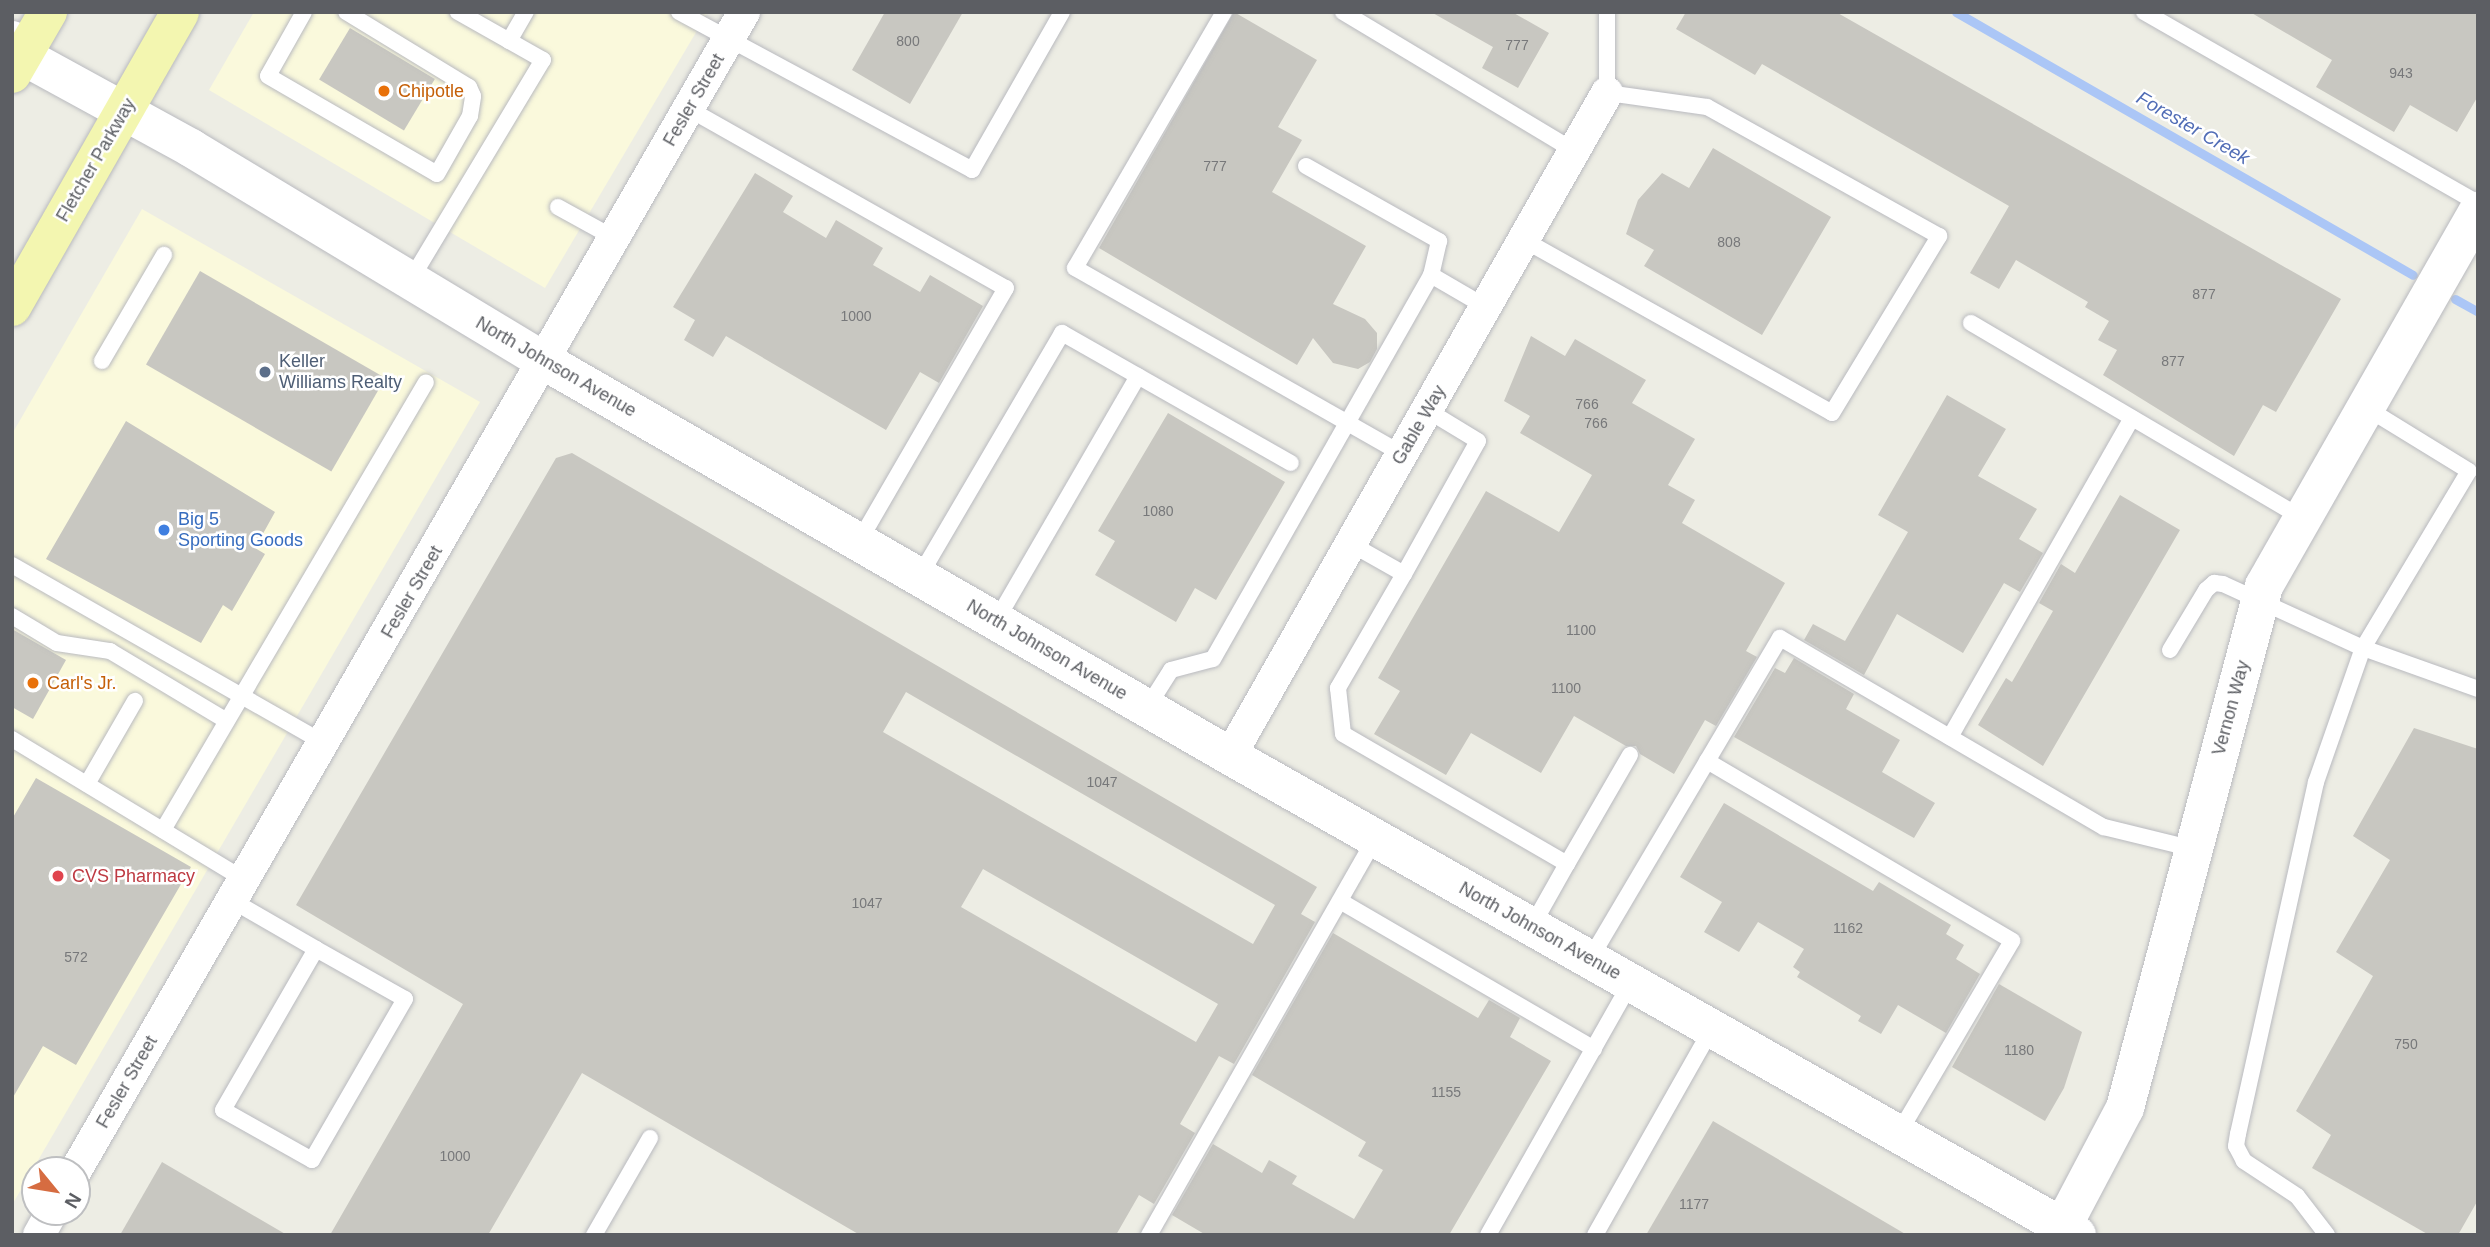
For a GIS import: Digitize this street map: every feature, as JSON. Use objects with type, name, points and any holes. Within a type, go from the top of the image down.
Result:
[{"type":"main road","points":[[15,57],[48,12]]},
{"type":"main road","name":"Fletcher Parkway","points":[[12,307],[180,12]]},
{"type":"main road","name":"North Johnson Avenue","points":[[15,57],[125,111],[546,362],[1230,756],[1899,1133],[2066,1232]]},
{"type":"main road","name":"Vernon Way","points":[[2066,1232],[2124,1108],[2260,600],[2302,518],[2476,216]]},
{"type":"street","name":"Fesler Street","points":[[84,1156],[546,362],[744,12]]},
{"type":"street","name":"Gable Way","points":[[1230,756],[1607,93]]},
{"type":"lane","points":[[304,12],[268,76],[437,174],[470,116],[473,96],[469,87],[346,12]]},
{"type":"lane","points":[[410,281],[543,60],[458,12]]},
{"type":"lane","points":[[509,41],[526,12]]},
{"type":"lane","points":[[679,12],[728,41],[972,170],[1062,12]]},
{"type":"lane","points":[[1224,12],[1075,268],[1402,454]]},
{"type":"lane","points":[[1343,12],[1574,151]]},
{"type":"lane","points":[[1524,240],[1832,413],[1939,236],[1707,107],[1607,93],[1607,12]]},
{"type":"lane","points":[[2144,12],[2476,216]]},
{"type":"lane","points":[[689,109],[1006,288],[859,542]]},
{"type":"lane","points":[[1147,708],[1171,670],[1213,659],[1431,275],[1439,241],[1306,166]]},
{"type":"lane","points":[[558,207],[615,239]]},
{"type":"lane","points":[[102,361],[164,255]]},
{"type":"lane","points":[[1431,275],[1486,307]]},
{"type":"lane","points":[[1971,323],[2302,518]]},
{"type":"lane","points":[[919,577],[1062,333],[1291,463]]},
{"type":"lane","points":[[996,621],[1138,376]]},
{"type":"lane","points":[[163,830],[426,383]]},
{"type":"lane","points":[[2327,1235],[2297,1196],[2244,1161],[2236,1146],[2316,782],[2362,648],[2469,471],[2365,407]]},
{"type":"lane","points":[[1427,410],[1478,440],[1338,688],[1343,734],[1567,864]]},
{"type":"lane","points":[[1950,737],[2132,418]]},
{"type":"lane","points":[[1351,544],[1404,574]]},
{"type":"lane","points":[[12,565],[324,743]]},
{"type":"lane","points":[[2170,650],[2214,583],[2260,600],[2362,648],[2478,689]]},
{"type":"lane","points":[[12,616],[57,643],[110,651],[227,721]]},
{"type":"lane","points":[[1590,959],[1780,638],[2104,827],[2194,849]]},
{"type":"lane","points":[[87,784],[135,701]]},
{"type":"lane","points":[[12,739],[163,830],[316,949],[405,999],[312,1160],[223,1110],[316,949]]},
{"type":"lane","points":[[1532,926],[1630,755]]},
{"type":"lane","points":[[1707,761],[2012,941],[1899,1133]]},
{"type":"lane","points":[[1149,1235],[1375,838]]},
{"type":"lane","points":[[1340,901],[1594,1049]]},
{"type":"lane","points":[[1488,1235],[1632,982]]},
{"type":"lane","points":[[1595,1235],[1712,1028]]},
{"type":"lane","points":[[594,1235],[650,1138]]},
{"type":"shaded area","points":[[254,12],[708,12],[545,288],[209,90]]},
{"type":"shaded area","points":[[142,209],[480,402],[41,1156],[21,1156],[21,1190],[12,1205],[12,434]]},
{"type":"building","points":[[885,12],[963,12],[910,104],[852,70]]},
{"type":"building","points":[[1234,12],[1317,60],[1278,127],[1302,140],[1272,192],[1366,246],[1333,304],[1365,319],[1377,333],[1377,349],[1370,362],[1358,369],[1333,363],[1313,338],[1297,365],[1099,248]]},
{"type":"building","points":[[1431,12],[1512,12],[1549,33],[1518,88],[1482,68],[1493,47]]},
{"type":"building","points":[[1686,12],[1836,12],[2341,299],[2276,412],[2263,405],[2234,456],[2103,375],[2117,350],[2098,340],[2109,321],[2085,307],[2088,302],[2016,260],[1999,289],[1970,273],[2009,206],[1762,64],[1755,75],[1676,29]]},
{"type":"building","points":[[2250,12],[2478,12],[2478,96],[2457,132],[2410,105],[2394,132],[2316,87],[2332,60]]},
{"type":"building","name":"Chipotle","points":[[350,28],[435,79],[404,130],[319,79]]},
{"type":"building","points":[[1713,148],[1831,217],[1762,335],[1644,266],[1654,250],[1626,234],[1638,200],[1662,173],[1689,188]]},
{"type":"building","points":[[755,173],[793,196],[783,212],[826,238],[836,220],[883,248],[873,265],[920,292],[930,275],[983,306],[939,383],[920,372],[886,430],[726,336],[713,357],[684,340],[695,320],[673,307]]},
{"type":"building","name":"Keller Williams Realty","points":[[200,271],[385,378],[331,472],[146,365]]},
{"type":"building","points":[[1531,336],[1565,356],[1575,339],[1646,380],[1632,403],[1695,439],[1668,485],[1695,500],[1682,523],[1785,583],[1746,651],[1757,657],[1716,726],[1705,720],[1674,774],[1640,754],[1636,746],[1626,746],[1574,716],[1541,773],[1471,733],[1446,775],[1374,734],[1400,691],[1378,678],[1486,491],[1559,532],[1592,475],[1520,433],[1530,416],[1504,401]]},
{"type":"building","points":[[1947,395],[2006,429],[1978,476],[2037,509],[2019,539],[2043,553],[2020,592],[2004,583],[1963,653],[1897,614],[1864,675],[1804,640],[1813,624],[1845,641],[1908,532],[1878,515]]},
{"type":"building","points":[[1168,413],[1285,482],[1216,600],[1195,588],[1176,622],[1095,575],[1115,541],[1098,531]]},
{"type":"building","name":"Big 5 Sporting Goods","points":[[126,421],[275,512],[255,548],[265,554],[232,611],[223,605],[201,643],[46,559]]},
{"type":"building","points":[[572,453],[1317,887],[1301,914],[1315,922],[1234,1064],[1219,1056],[1180,1124],[1195,1133],[1154,1204],[1139,1195],[1116,1235],[860,1235],[582,1073],[488,1235],[330,1235],[463,1004],[296,905],[556,458]],"holes":[[[906,692],[1275,905],[1253,944],[883,732]],[[983,869],[1218,1004],[1196,1042],[961,907]]]},
{"type":"building","points":[[2120,495],[2180,530],[2043,766],[1978,725],[2006,678],[2012,682],[2053,611],[2039,603],[2061,564],[2075,573]]},
{"type":"building","name":"Carl's Jr.","points":[[12,629],[66,660],[33,719],[12,707]]},
{"type":"building","points":[[1794,658],[1854,694],[1846,709],[1900,740],[1882,772],[1935,803],[1914,838],[1734,737],[1775,668],[1785,673]]},
{"type":"building","points":[[2414,728],[2478,749],[2478,1200],[2458,1235],[2429,1235],[2312,1168],[2331,1135],[2296,1111],[2373,976],[2336,952],[2390,860],[2353,836]]},
{"type":"building","name":"CVS Pharmacy","points":[[36,778],[191,867],[76,1065],[43,1046],[12,1099],[12,819]]},
{"type":"building","points":[[1724,803],[1873,891],[1879,882],[1951,925],[1946,934],[1964,945],[1956,959],[1980,974],[1946,1033],[1898,1005],[1881,1034],[1858,1021],[1861,1016],[1797,977],[1800,972],[1793,967],[1804,949],[1758,922],[1739,952],[1704,932],[1722,902],[1680,877]]},
{"type":"building","points":[[1333,933],[1478,1018],[1489,1000],[1520,1018],[1510,1037],[1551,1061],[1449,1235],[1206,1235],[1172,1215],[1213,1144],[1262,1173],[1269,1160],[1297,1176],[1292,1184],[1354,1219],[1383,1170],[1358,1156],[1366,1142],[1252,1075]]},
{"type":"building","points":[[1999,984],[2082,1032],[2064,1088],[2045,1121],[1952,1067]]},
{"type":"building","points":[[1713,1121],[1907,1235],[1646,1235]]},
{"type":"building","points":[[162,1162],[287,1235],[120,1235]]},
{"type":"waterway","name":"Forester Creek","points":[[1956,12],[2413,275]]},
{"type":"waterway","name":"Forester Creek","points":[[2455,299],[2478,312]]},
{"type":"place","name":"Chipotle","points":[[384,91]]},
{"type":"place","name":"Keller Williams Realty","points":[[265,372]]},
{"type":"place","name":"Big 5 Sporting Goods","points":[[164,530]]},
{"type":"place","name":"Carl's Jr.","points":[[33,683]]},
{"type":"place","name":"CVS Pharmacy","points":[[58,876]]}]
